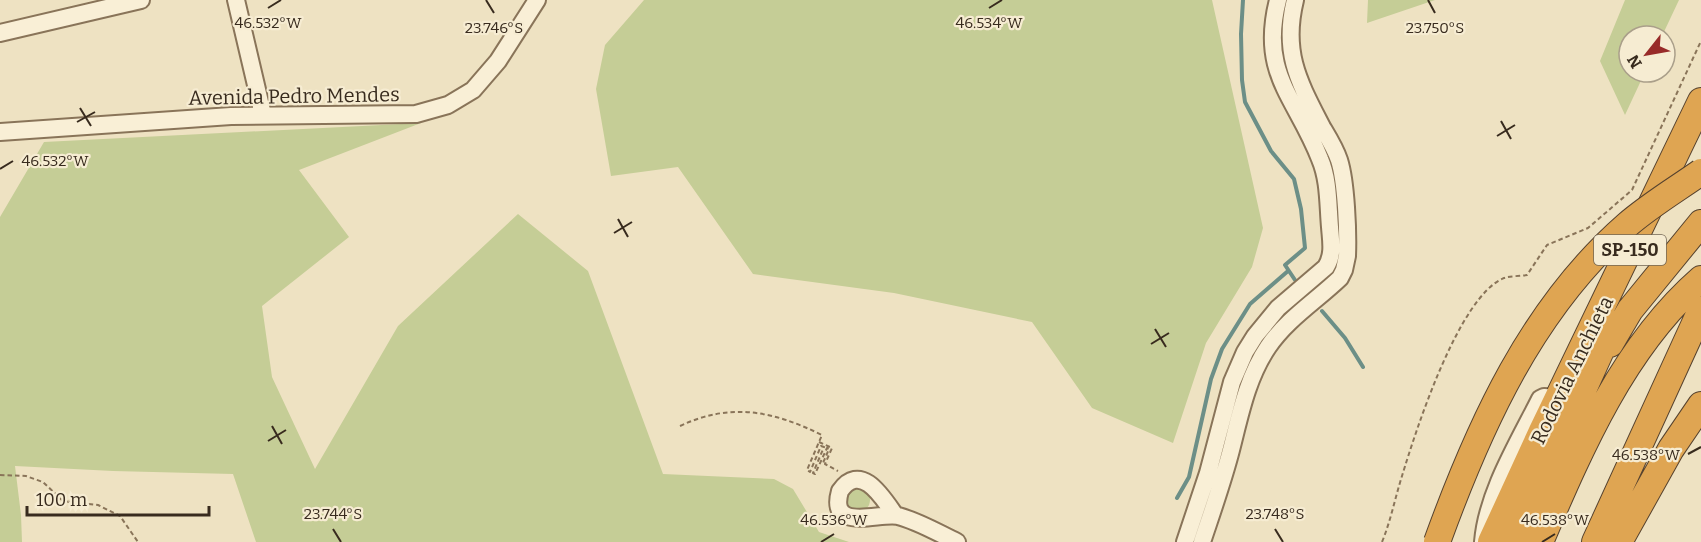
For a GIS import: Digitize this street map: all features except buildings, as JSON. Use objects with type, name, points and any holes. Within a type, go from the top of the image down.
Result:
[{"type":"highway","name":"Rodovia Anchieta","points":[[1491,542],[1701,101]]},
{"type":"highway","name":"Rodovia Anchieta","points":[[1514,542],[1701,135]]},
{"type":"highway","points":[[1437,542],[1477,439],[1510,372],[1544,318],[1585,267],[1627,225],[1701,172]]},
{"type":"highway","points":[[1585,386],[1630,310],[1701,223]]},
{"type":"highway","points":[[1540,542],[1600,415],[1638,351],[1678,300],[1701,279]]},
{"type":"highway","points":[[1595,542],[1701,310]]},
{"type":"highway","points":[[1619,542],[1671,449],[1701,405]]},
{"type":"street","points":[[0,33],[141,0]]},
{"type":"street","points":[[236,0],[262,115]]},
{"type":"street","name":"Avenida Pedro Mendes","points":[[0,132],[262,115],[416,114],[448,105],[473,90],[498,61],[537,0]]},
{"type":"street","points":[[1185,542],[1215,448],[1232,382],[1245,352],[1265,322],[1326,267],[1331,256],[1327,190],[1321,160],[1285,91],[1276,66],[1272,32],[1278,0]]},
{"type":"street","points":[[1202,542],[1230,453],[1246,392],[1258,362],[1292,319],[1340,278],[1347,256],[1341,166],[1299,82],[1293,64],[1290,29],[1294,0]]},
{"type":"street","points":[[1483,542],[1484,524],[1491,504],[1511,456],[1540,399],[1558,398]]},
{"type":"street","points":[[896,515],[957,542]]},
{"type":"path","points":[[1382,542],[1415,435],[1450,349],[1478,300],[1505,278],[1527,275],[1547,245],[1588,228],[1632,190],[1701,41]]},
{"type":"path","points":[[680,426],[711,414],[735,411],[759,412],[784,418],[822,435],[807,470],[810,472],[821,446],[824,447],[813,473],[815,474],[827,448],[829,449],[823,464],[825,464]]},
{"type":"path","points":[[819,442],[832,448],[825,464]]},
{"type":"path","points":[[825,464],[838,471]]},
{"type":"path","points":[[0,475],[26,476],[43,482],[63,501],[99,505],[124,520],[138,542]]},
{"type":"green space","points":[[644,0],[1212,0],[1263,228],[1252,267],[1206,343],[1173,443],[1092,408],[1032,322],[894,293],[753,274],[678,167],[611,176],[596,89],[605,45]]},
{"type":"green space","points":[[1368,0],[1435,0],[1367,23]]},
{"type":"green space","points":[[1625,0],[1679,0],[1668,24],[1617,24],[1617,84],[1639,84],[1625,115],[1600,61]]},
{"type":"green space","points":[[421,123],[299,170],[349,237],[262,306],[272,377],[315,469],[398,326],[518,214],[588,271],[663,474],[774,479],[793,489],[819,532],[849,542],[256,542],[233,474],[15,466],[22,542],[0,542],[0,217],[44,142]]},
{"type":"green space","points":[[858,488],[863,489],[869,495],[869,505],[863,511],[858,512],[853,511],[847,505],[846,500],[847,495],[853,489]]},
{"type":"waterway","points":[[1243,0],[1241,34],[1245,102],[1271,151],[1294,179],[1301,209],[1305,248],[1285,265],[1295,280]]},
{"type":"waterway","points":[[1177,498],[1189,477],[1211,379],[1222,349],[1250,304],[1288,271]]},
{"type":"waterway","points":[[1322,311],[1345,338],[1363,367]]}]
